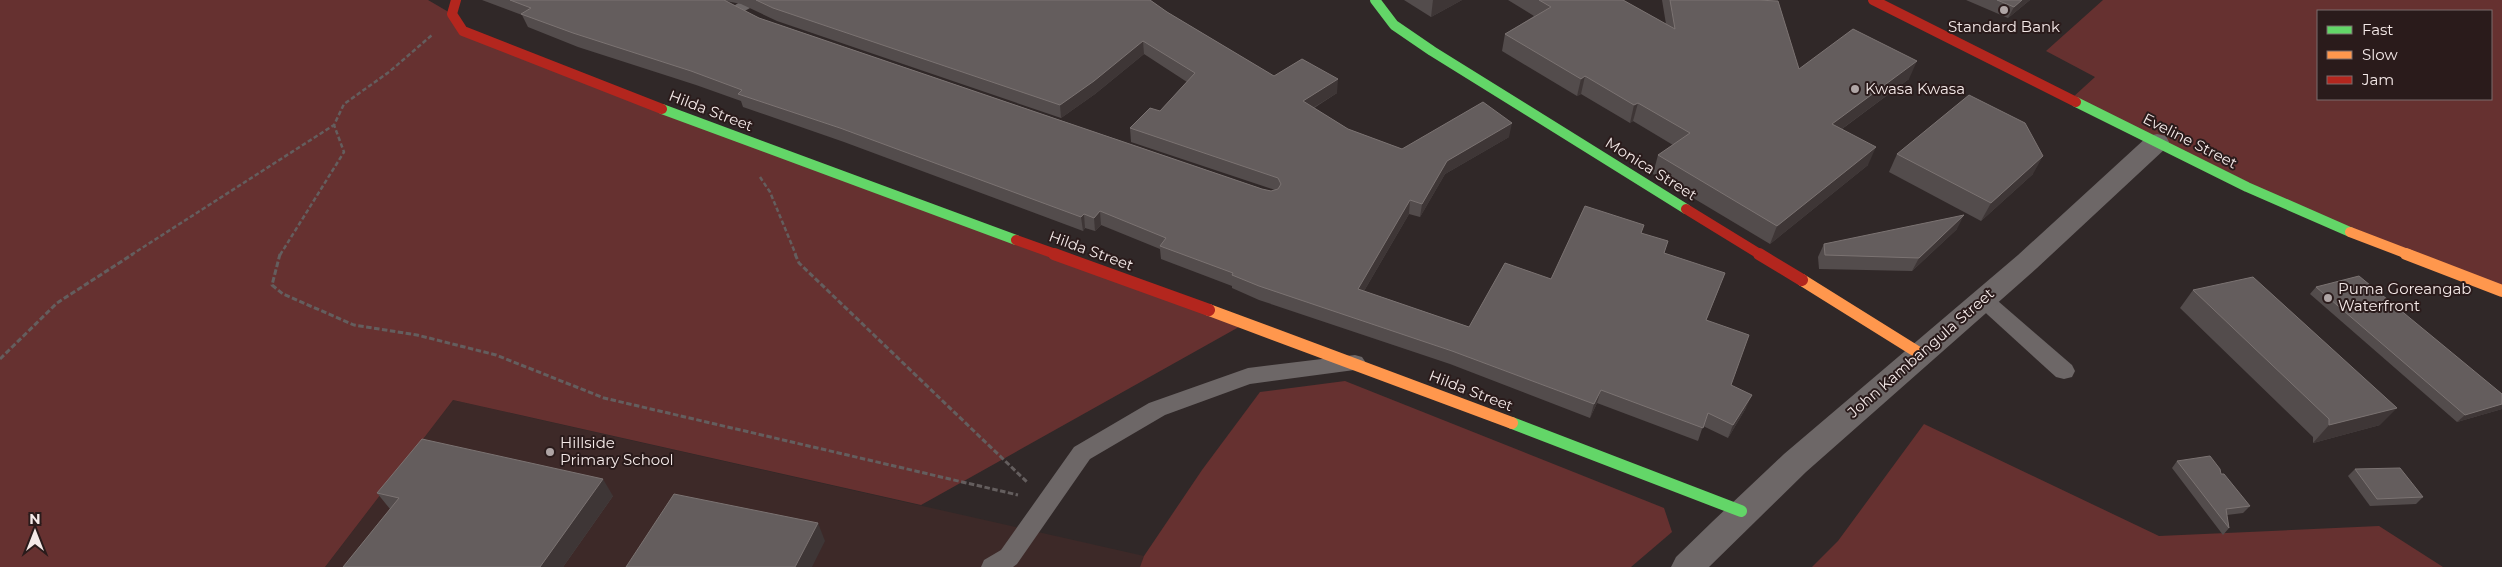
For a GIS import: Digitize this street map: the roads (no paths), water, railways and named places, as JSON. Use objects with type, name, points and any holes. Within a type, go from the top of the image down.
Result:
[{"type":"street","name":"Hilda Street","points":[[456,0],[452,14],[463,31],[731,136],[1355,363],[1741,511]]},
{"type":"street","name":"Monica Street","points":[[1375,0],[1394,25],[1432,51],[1919,353]]},
{"type":"street","name":"Eveline Street","points":[[1873,0],[2247,187],[2356,234],[2502,291]]},
{"type":"street","name":"John Kambangula Street","points":[[1688,567],[1741,511],[1919,353],[1984,300],[2157,142]]},
{"type":"lane","points":[[719,3],[737,9],[755,9]]},
{"type":"lane","points":[[1984,300],[2064,371]]},
{"type":"lane","points":[[993,567],[1008,557],[1082,453],[1157,409],[1248,376],[1355,363]]},
{"type":"place","name":"Standard Bank","points":[[2004,10]]},
{"type":"place","name":"Kwasa Kwasa","points":[[1855,89]]},
{"type":"place","name":"Puma Goreangab Waterfront","points":[[2328,298]]},
{"type":"place","name":"Hillside Primary School","points":[[550,452]]}]
